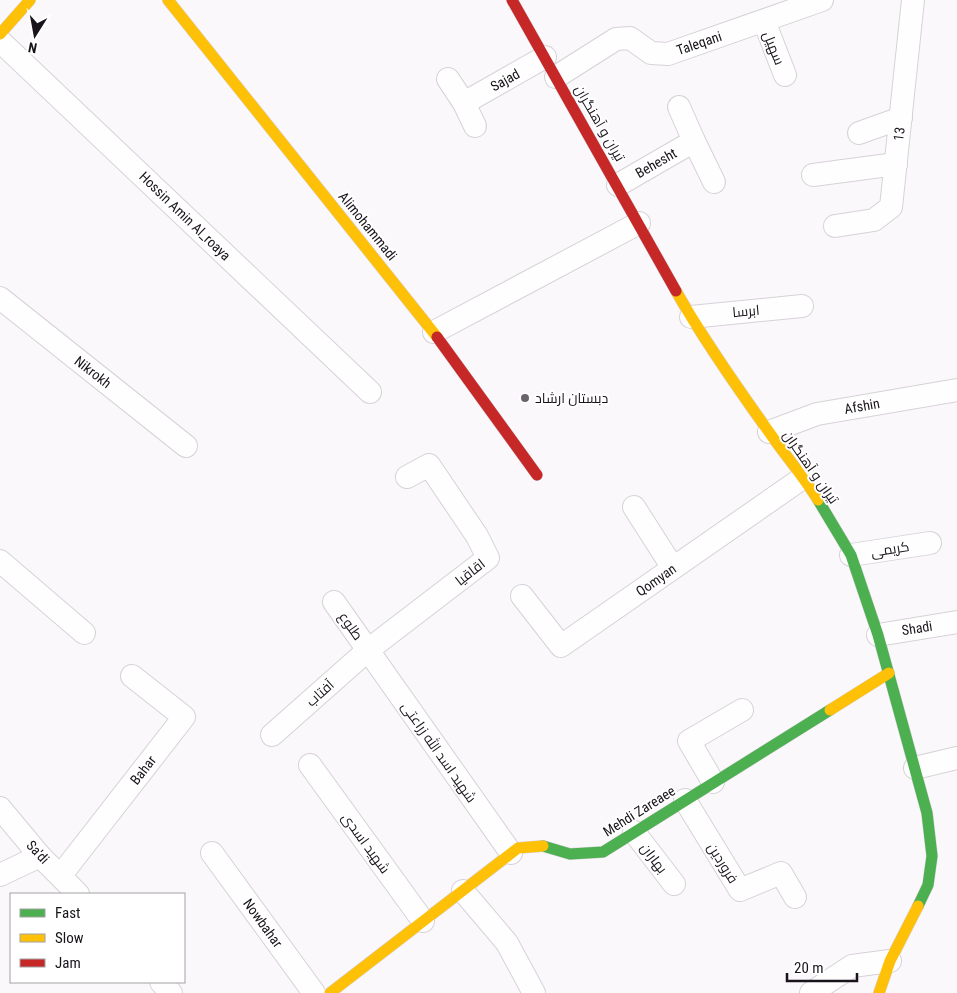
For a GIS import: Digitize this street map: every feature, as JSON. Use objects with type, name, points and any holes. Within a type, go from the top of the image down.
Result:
[{"type":"street","points":[[0,34],[30,0]]},
{"type":"street","name":"Alimohammadi","points":[[168,0],[434,332],[538,475]]},
{"type":"street","name":"Taleqani","points":[[556,77],[616,39],[630,38],[652,54],[668,54],[822,0]]},
{"type":"street","name":"13","points":[[835,226],[874,220],[891,208],[913,0]]},
{"type":"street","name":"تیران و آهنگران","points":[[515,1],[690,316],[769,432],[804,477],[850,555],[878,635],[915,768],[927,813],[932,856],[928,886],[890,961],[879,993]]},
{"type":"street","name":"سهیل","points":[[764,21],[785,75]]},
{"type":"street","name":"Hossin Amin Al_roaya","points":[[0,41],[370,392]]},
{"type":"street","name":"Sajad","points":[[464,103],[545,57]]},
{"type":"street","points":[[448,79],[464,103],[475,126]]},
{"type":"street","points":[[679,107],[714,182]]},
{"type":"street","points":[[859,133],[901,118]]},
{"type":"street","name":"Behesht","points":[[618,185],[694,141]]},
{"type":"street","points":[[813,175],[896,164]]},
{"type":"street","points":[[434,332],[639,223]]},
{"type":"street","name":"Nikrokh","points":[[0,298],[186,446]]},
{"type":"street","name":"ابرسا","points":[[690,316],[802,306]]},
{"type":"street","name":"Afshin","points":[[769,432],[817,414],[957,390]]},
{"type":"street","name":"اقاقیا","points":[[368,650],[488,558],[477,536],[429,465],[407,477]]},
{"type":"street","name":"Qomyan","points":[[522,596],[561,646],[804,477]]},
{"type":"street","points":[[634,507],[673,568]]},
{"type":"street","name":"کریمی","points":[[850,555],[930,543]]},
{"type":"street","points":[[0,561],[84,633]]},
{"type":"street","name":"طلوع","points":[[334,602],[368,650]]},
{"type":"street","name":"Shadi","points":[[878,635],[957,622]]},
{"type":"street","name":"آفتاب","points":[[272,735],[368,650]]},
{"type":"street","name":"شهید اسد الله زراعتی","points":[[368,650],[511,853]]},
{"type":"street","name":"Mehdi Zareaee","points":[[330,993],[518,848],[542,846],[570,854],[602,852],[889,673]]},
{"type":"street","name":"Bahar","points":[[61,875],[184,718],[132,676]]},
{"type":"street","points":[[713,782],[689,741],[742,710]]},
{"type":"street","points":[[915,768],[957,758]]},
{"type":"street","name":"شهید اسدی","points":[[310,765],[423,922]]},
{"type":"street","name":"فروردین","points":[[685,800],[740,890],[781,874],[795,898]]},
{"type":"street","name":"Sa'di","points":[[0,808],[40,856],[77,893]]},
{"type":"street","name":"بهاران","points":[[634,832],[674,884]]},
{"type":"street","name":"Nowbahar","points":[[212,852],[314,993]]},
{"type":"street","points":[[0,875],[40,856]]},
{"type":"street","points":[[463,890],[507,943],[534,993]]},
{"type":"street","points":[[811,993],[852,966],[890,961]]},
{"type":"traffic: fast","points":[[818,500],[851,555],[878,635],[927,813],[932,856],[928,885],[918,906]]},
{"type":"traffic: fast","points":[[543,846],[570,854],[603,852],[830,710]]},
{"type":"traffic: slow","points":[[0,34],[30,0]]},
{"type":"traffic: slow","points":[[168,0],[437,337]]},
{"type":"traffic: slow","points":[[676,291],[732,380],[818,500]]},
{"type":"traffic: slow","points":[[830,710],[889,673]]},
{"type":"traffic: slow","points":[[330,993],[518,848],[543,846]]},
{"type":"traffic: slow","points":[[879,993],[890,961],[918,906]]},
{"type":"traffic: jam","points":[[512,0],[676,291]]},
{"type":"traffic: jam","points":[[437,337],[537,475]]},
{"type":"place","name":"دبستان ارشاد","points":[[525,398]]}]
